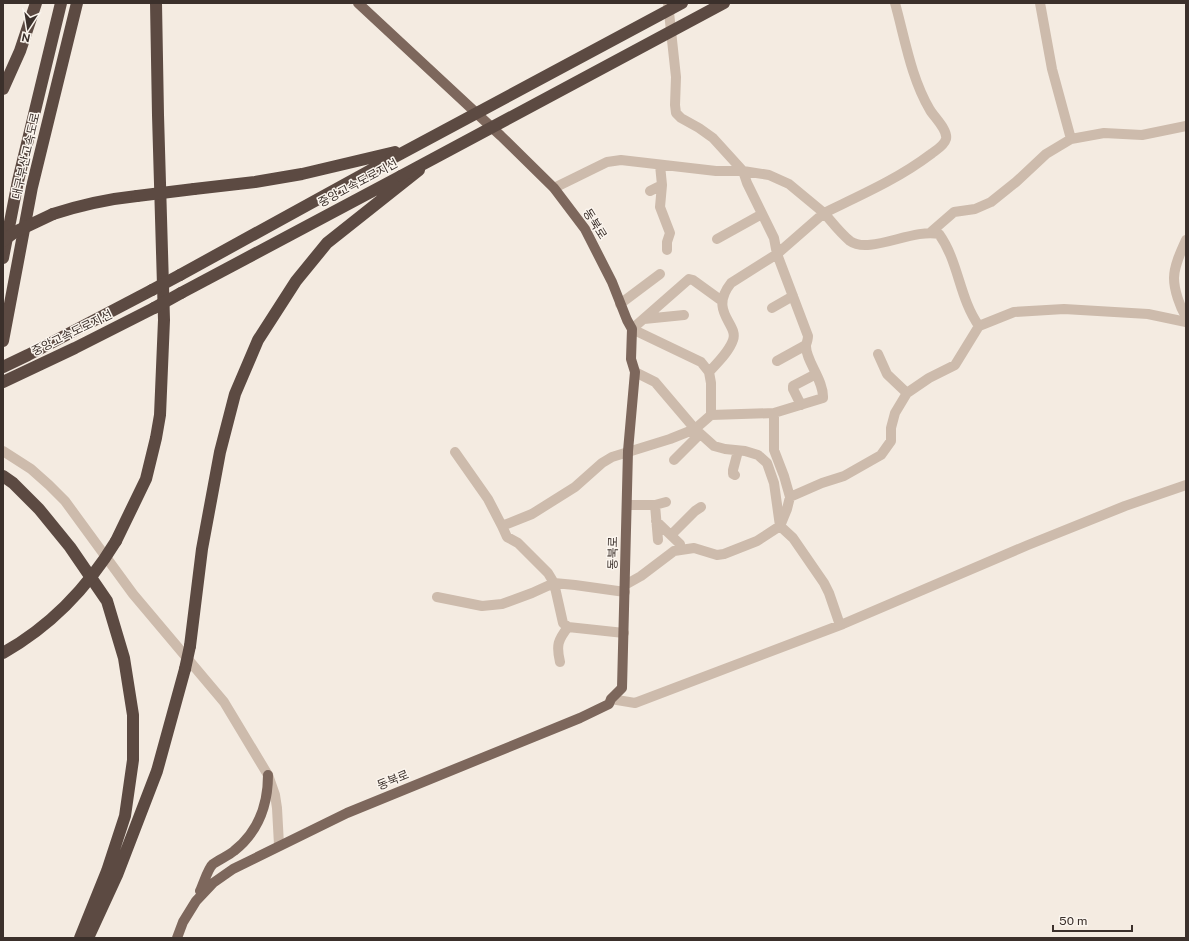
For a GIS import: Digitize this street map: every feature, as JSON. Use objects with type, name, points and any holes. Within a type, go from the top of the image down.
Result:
[{"type":"highway","points":[[3,89],[20,51],[36,3]]},
{"type":"highway","name":"대구부산고속도로","points":[[3,258],[18,181],[61,3]]},
{"type":"highway","name":"대구부산고속도로","points":[[3,341],[32,187],[77,3]]},
{"type":"highway","points":[[3,653],[18,645],[54,618],[80,592],[102,564],[116,541],[146,480],[156,438],[160,415],[164,320],[156,3]]},
{"type":"highway","name":"중앙고속도로지선","points":[[3,367],[180,275],[391,159],[682,3]]},
{"type":"highway","name":"중앙고속도로지선","points":[[3,382],[154,308],[724,3]]},
{"type":"highway","points":[[3,241],[15,232],[53,214],[88,204],[110,199],[255,182],[302,174],[412,148]]},
{"type":"highway","points":[[85,936],[157,771],[190,646],[202,549],[220,452],[235,394],[258,340],[296,281],[327,243],[433,159]]},
{"type":"highway","points":[[3,476],[13,483],[39,509],[70,547],[107,601],[124,658],[133,716],[133,760],[125,816],[112,873]]},
{"type":"main road","name":"동북로","points":[[177,938],[183,922],[196,900],[223,875],[279,845],[347,813],[580,718],[609,704],[611,699],[622,688],[628,451],[635,372],[631,359],[632,329],[626,320],[612,282],[585,229],[554,188],[358,3]]},
{"type":"main road","points":[[196,900],[212,865],[233,852],[256,827],[264,807],[268,775]]},
{"type":"street","points":[[668,3],[676,77],[676,113],[681,118],[713,138],[743,171],[747,183],[774,238],[777,254],[808,336],[806,345],[808,354],[824,391],[823,398],[774,413],[710,415]]},
{"type":"street","points":[[709,372],[734,339],[734,332],[725,316],[722,301],[731,283],[777,254],[824,213],[913,168],[941,146],[946,140],[946,133],[930,110],[914,77],[895,3]]},
{"type":"street","points":[[1040,3],[1052,69],[1071,139]]},
{"type":"street","points":[[931,232],[954,212],[975,209],[991,202],[1016,182],[1046,154],[1071,139],[1104,133],[1142,135],[1186,126]]},
{"type":"street","points":[[554,188],[607,162],[621,160],[716,171],[743,171],[769,175],[789,184],[824,213],[850,241],[859,245],[870,245],[931,232],[939,234],[952,255],[966,302],[979,326]]},
{"type":"street","points":[[660,165],[662,185],[660,207],[670,233],[667,242],[667,250]]},
{"type":"street","points":[[650,191],[662,185]]},
{"type":"street","points":[[717,239],[762,214]]},
{"type":"street","points":[[1186,240],[1180,255],[1174,279],[1180,306],[1186,316]]},
{"type":"street","points":[[620,304],[660,274]]},
{"type":"street","points":[[674,460],[710,415],[711,383],[709,372],[701,362],[632,329],[689,279],[693,280],[722,301]]},
{"type":"street","points":[[772,308],[793,296]]},
{"type":"street","points":[[790,497],[822,483],[844,476],[881,455],[891,441],[891,428],[895,413],[907,393],[929,378],[955,365],[979,326],[1014,312],[1064,309],[1148,314],[1186,322]]},
{"type":"street","points":[[644,319],[684,315]]},
{"type":"street","points":[[778,360],[806,345]]},
{"type":"street","points":[[878,354],[887,374],[907,393]]},
{"type":"street","points":[[635,372],[655,382],[698,431],[714,446],[725,450],[738,450],[758,455],[767,462],[774,483],[780,526],[793,538],[824,583],[840,625]]},
{"type":"street","points":[[801,405],[793,386],[816,374]]},
{"type":"street","points":[[437,597],[482,606],[502,604],[554,583],[625,588],[674,551],[694,548],[717,555],[724,554],[757,541],[780,526],[790,497],[774,450],[774,413]]},
{"type":"street","points":[[502,526],[532,514],[575,487],[602,463],[612,457],[698,431]]},
{"type":"street","points":[[735,475],[733,474],[733,470],[738,450]]},
{"type":"street","points":[[3,451],[31,469],[65,502],[133,594],[224,702],[268,775],[275,795],[279,845]]},
{"type":"street","points":[[455,452],[488,499],[506,537],[518,543],[548,573],[554,583],[563,623],[568,627],[624,633]]},
{"type":"street","points":[[611,699],[635,703],[840,625],[1028,545],[1125,506],[1186,485]]},
{"type":"street","points":[[627,505],[655,505],[666,502]]},
{"type":"street","points":[[655,505],[658,540]]},
{"type":"street","points":[[671,535],[701,507]]},
{"type":"street","points":[[656,521],[680,544],[682,550]]},
{"type":"street","points":[[560,662],[557,645],[561,636],[568,627]]}]
